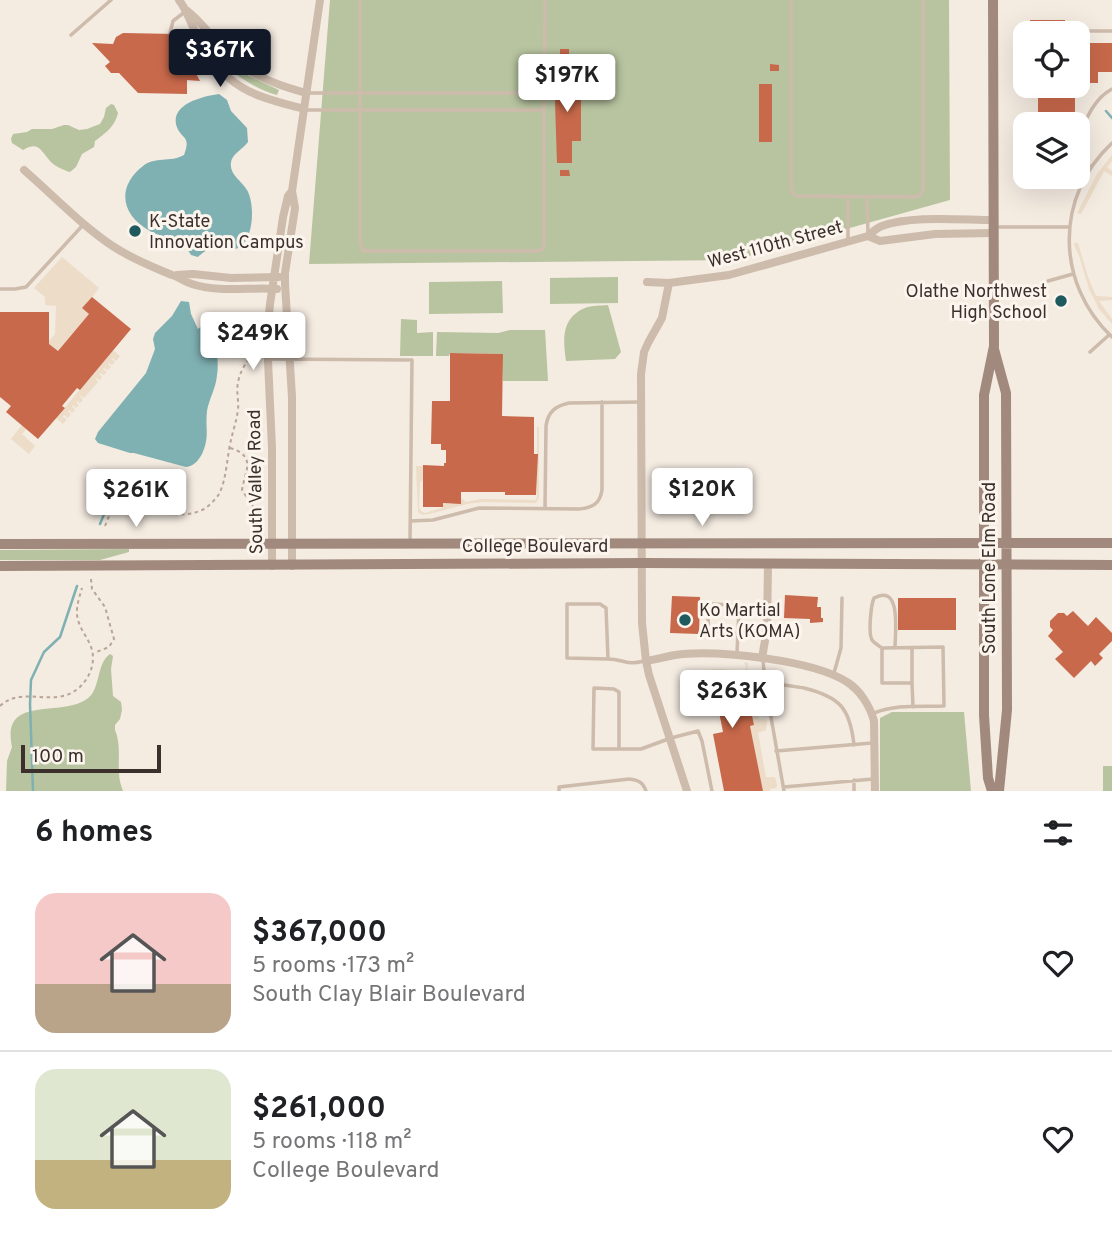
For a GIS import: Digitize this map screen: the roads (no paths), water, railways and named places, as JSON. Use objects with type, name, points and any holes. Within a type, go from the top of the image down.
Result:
[{"type":"main road","name":"South Lone Elm Road","points":[[992,791],[988,778],[985,715],[984,395],[994,346],[993,0]]},
{"type":"main road","name":"South Lone Elm Road","points":[[994,346],[1006,393],[1007,710],[999,791]]},
{"type":"main road","name":"College Boulevard","points":[[0,544],[1112,542]]},
{"type":"main road","name":"College Boulevard","points":[[0,566],[642,563],[1112,565]]},
{"type":"street","points":[[179,0],[192,26],[228,77],[265,98],[304,109]]},
{"type":"street","name":"South Valley Road","points":[[292,566],[292,397],[285,278],[295,208],[292,191],[320,0]]},
{"type":"street","points":[[186,10],[245,69],[268,81],[306,93]]},
{"type":"street","points":[[24,170],[116,248],[155,269],[190,284],[219,289],[285,289]]},
{"type":"street","name":"South Valley Road","points":[[272,566],[268,316],[283,217],[288,196],[292,191]]},
{"type":"street","name":"West 110th Street","points":[[648,282],[669,283],[742,272],[868,236],[880,227],[900,222],[925,220],[994,227]]},
{"type":"street","name":"West 110th Street","points":[[868,236],[880,241],[994,227]]},
{"type":"street","points":[[174,275],[285,278]]},
{"type":"street","points":[[669,283],[662,318],[644,352],[641,374],[642,623],[646,661],[687,791]]},
{"type":"street","points":[[762,658],[767,629],[768,565]]},
{"type":"street","points":[[646,661],[685,654],[737,655],[801,665],[848,682],[862,695],[872,714],[875,791]]},
{"type":"lane","points":[[71,35],[111,0]]},
{"type":"lane","points":[[360,0],[360,242],[363,251],[539,251],[543,248],[545,0]]},
{"type":"lane","points":[[791,0],[793,194],[867,197],[916,197],[923,190],[923,0]]},
{"type":"lane","points":[[170,33],[173,21],[186,10]]},
{"type":"lane","points":[[1090,31],[1112,31]]},
{"type":"lane","points":[[1090,113],[1103,94],[1112,89]]},
{"type":"lane","points":[[306,93],[544,93]]},
{"type":"lane","points":[[304,109],[544,110]]},
{"type":"lane","points":[[1090,352],[1111,336],[1085,302],[1073,274],[1069,227],[1075,200],[1091,167],[1112,143]]},
{"type":"lane","points":[[848,196],[848,240]]},
{"type":"lane","points":[[867,197],[868,236]]},
{"type":"lane","points":[[0,289],[21,288],[31,283],[84,223]]},
{"type":"lane","points":[[994,227],[1069,227]]},
{"type":"lane","points":[[1048,281],[1073,274]]},
{"type":"lane","points":[[268,359],[412,360],[410,544]]},
{"type":"lane","points":[[410,520],[433,520],[480,508],[592,507],[599,500],[601,490],[602,402]]},
{"type":"lane","points":[[545,509],[546,426],[549,414],[561,405],[569,403],[640,402]]},
{"type":"lane","points":[[872,714],[889,708],[943,706],[943,648],[895,648],[882,648],[874,643],[871,637],[871,605],[874,597],[880,594],[890,597],[894,604],[895,648]]},
{"type":"lane","points":[[833,675],[841,648],[842,598]]},
{"type":"lane","points":[[608,659],[606,608],[600,604],[567,604],[567,659],[608,659],[632,664],[646,661]]},
{"type":"lane","points":[[737,655],[738,634],[739,608],[712,604],[709,611],[710,630],[738,634]]},
{"type":"lane","points":[[882,648],[882,683],[912,683]]},
{"type":"lane","points":[[912,648],[913,707]]},
{"type":"lane","points":[[762,658],[784,789],[875,779]]},
{"type":"lane","points":[[765,683],[782,684],[834,698],[848,716],[854,745]]},
{"type":"lane","points":[[619,749],[619,692],[614,689],[594,688],[593,749],[619,749],[641,749],[698,732],[712,791]]},
{"type":"lane","points":[[776,751],[875,743]]},
{"type":"lane","points":[[559,791],[559,788],[636,779],[646,791]]},
{"type":"lane","points":[[854,780],[854,791]]},
{"type":"lane","points":[[586,785],[586,791]]},
{"type":"water","points":[[219,94],[227,100],[231,111],[247,128],[248,142],[233,156],[231,167],[250,196],[252,220],[248,236],[240,247],[211,249],[198,257],[191,255],[178,242],[140,224],[128,209],[126,192],[134,174],[143,166],[184,155],[186,140],[176,124],[179,111],[191,102]]},
{"type":"water","points":[[181,301],[189,302],[198,329],[213,324],[220,333],[216,380],[207,411],[206,442],[197,461],[186,467],[130,453],[98,443],[95,439],[146,373],[155,349],[155,333],[172,316]]},
{"type":"water","points":[[117,484],[119,493],[116,506],[108,509],[102,500],[107,489]]},
{"type":"waterway","points":[[1106,111],[1112,118]]},
{"type":"waterway","points":[[100,524],[107,507]]},
{"type":"waterway","points":[[33,791],[31,680],[44,652],[60,637],[77,586]]},
{"type":"place","name":"K-State Innovation Campus","points":[[135,231]]},
{"type":"place","name":"Olathe Northwest High School","points":[[1061,301]]},
{"type":"place","name":"Ko Martial Arts (KOMA)","points":[[685,620]]}]
